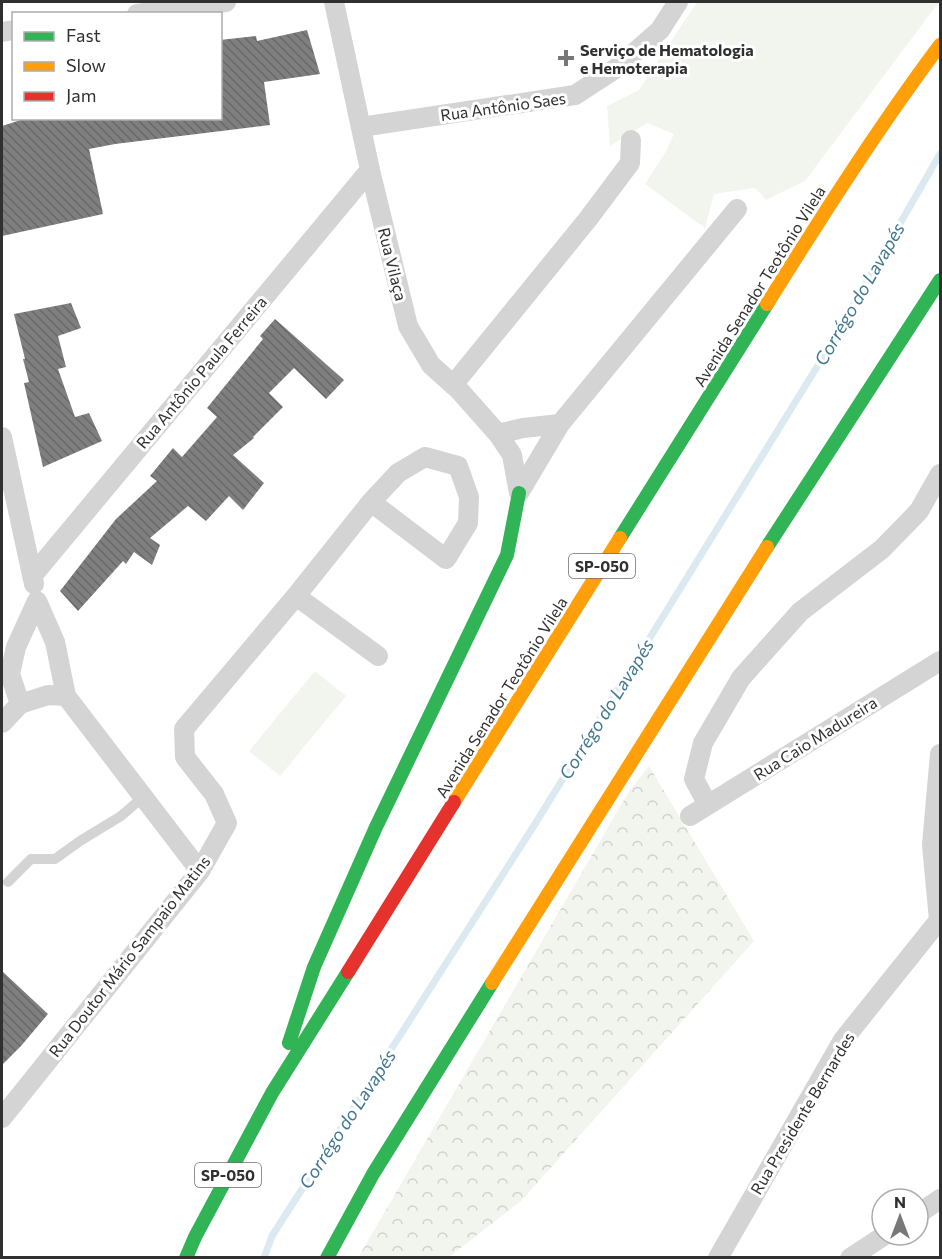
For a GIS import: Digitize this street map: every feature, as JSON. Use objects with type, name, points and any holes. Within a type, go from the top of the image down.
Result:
[{"type":"highway","name":"Avenida Senador Teotônio Vilela","points":[[186,1257],[272,1093],[835,195],[940,45]]},
{"type":"highway","points":[[327,1257],[373,1174],[553,884],[940,280]]},
{"type":"highway","points":[[272,1093],[319,956],[376,827],[507,555],[519,493]]},
{"type":"street","points":[[152,12],[226,2]]},
{"type":"street","name":"Rua Vilaça","points":[[334,2],[370,170],[408,326],[432,365],[498,434],[512,455],[519,493]]},
{"type":"street","name":"Rua Antônio Saes","points":[[362,127],[575,95],[618,67],[660,30],[678,2]]},
{"type":"street","points":[[453,385],[580,228],[630,162],[631,140]]},
{"type":"street","name":"Rua Antônio Paula Ferreira","points":[[33,575],[370,170]]},
{"type":"street","points":[[519,493],[560,424],[737,209]]},
{"type":"street","points":[[498,434],[523,428],[560,424]]},
{"type":"street","points":[[2,437],[37,601],[55,642],[66,696],[200,871]]},
{"type":"street","name":"Rua Doutor Mário Sampaio Matins","points":[[2,1118],[200,871],[227,823],[214,794],[185,757],[184,729],[296,596],[371,502],[398,473],[425,457],[458,466],[469,497],[468,523],[446,559],[371,502]]},
{"type":"street","points":[[708,805],[694,779],[703,743],[741,678],[800,612],[882,549],[919,511],[940,474]]},
{"type":"street","points":[[296,596],[378,656]]},
{"type":"street","points":[[20,704],[9,674],[16,647],[37,601]]},
{"type":"street","name":"Rua Caio Madureira","points":[[690,816],[940,661]]},
{"type":"street","points":[[2,723],[20,704],[48,695],[66,696]]},
{"type":"street","points":[[940,754],[932,845],[940,920]]},
{"type":"street","name":"Rua Presidente Bernardes","points":[[718,1257],[843,1040],[940,920]]},
{"type":"street","points":[[850,1257],[870,1244]]},
{"type":"lane","points":[[8,882],[31,859],[55,859],[121,816],[143,797]]},
{"type":"green space","points":[[697,2],[939,2],[805,181],[766,200],[755,188],[714,194],[705,228],[645,184],[674,134],[647,123],[610,146],[607,106],[639,90]]},
{"type":"green space","points":[[315,671],[346,696],[280,776],[249,751]]},
{"type":"green space","points":[[649,766],[754,941],[521,1201],[449,1257],[358,1258],[628,793]]},
{"type":"building","points":[[307,30],[320,74],[264,82],[270,125],[89,149],[103,214],[2,236],[2,126],[21,120],[222,120],[222,40],[256,36],[257,41]]},
{"type":"building","points":[[71,303],[81,328],[58,336],[66,367],[58,369],[75,417],[89,413],[102,441],[43,467],[24,383],[29,382],[14,314]]},
{"type":"building","points":[[275,319],[344,380],[326,399],[294,368],[269,393],[283,407],[254,438],[233,455],[264,483],[243,510],[229,496],[206,521],[188,506],[150,538],[160,545],[152,565],[134,552],[126,564],[123,561],[78,611],[60,591],[116,519],[157,481],[150,476],[173,448],[182,457],[217,417],[207,408],[263,339],[260,336]]},
{"type":"building","points":[[2,971],[48,1014],[2,1065]]},
{"type":"waterway","name":"Corrégo do Lavapés","points":[[264,1258],[272,1236],[535,824],[828,349],[940,154]]},
{"type":"traffic: fast","points":[[767,547],[940,280]]},
{"type":"traffic: fast","points":[[620,538],[767,304]]},
{"type":"traffic: fast","points":[[289,1043],[314,967],[376,827],[507,555],[519,493]]},
{"type":"traffic: fast","points":[[186,1258],[272,1093],[348,972]]},
{"type":"traffic: fast","points":[[327,1258],[373,1174],[492,983]]},
{"type":"traffic: slow","points":[[767,304],[873,140],[940,45]]},
{"type":"traffic: slow","points":[[454,802],[620,538]]},
{"type":"traffic: slow","points":[[492,983],[767,547]]},
{"type":"traffic: jam","points":[[348,972],[454,802]]},
{"type":"place","name":"Serviço de Hematologia e Hemoterapia","points":[[566,58]]}]
